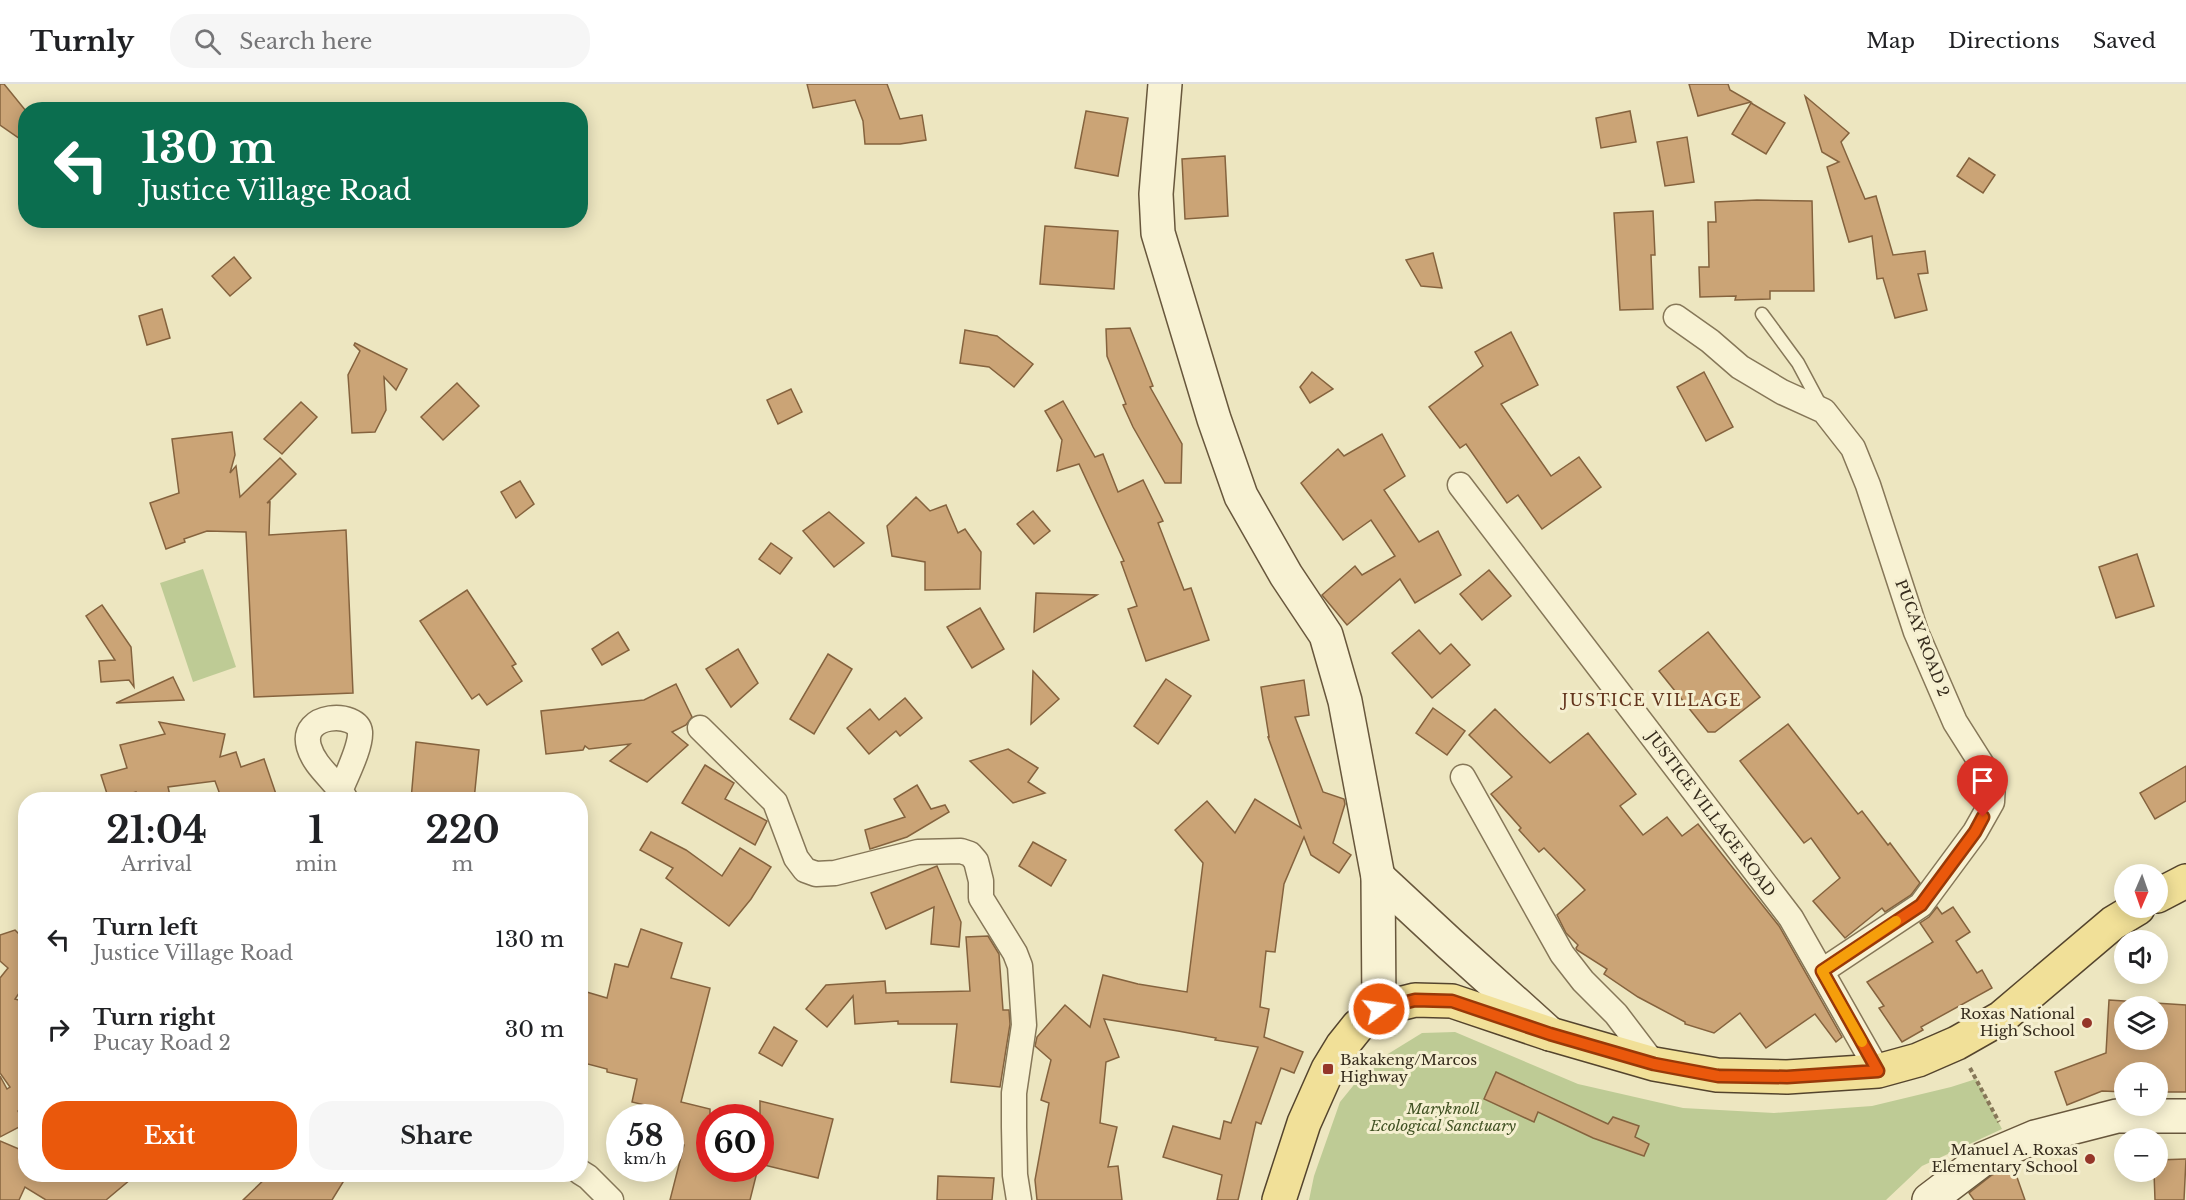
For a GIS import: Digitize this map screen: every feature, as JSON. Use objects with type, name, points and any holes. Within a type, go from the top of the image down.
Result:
[{"type":"main road","points":[[1165,84],[1156,194],[1158,233],[1214,419],[1241,496],[1286,575],[1326,635],[1345,701],[1378,877],[1379,1009]]},
{"type":"main road","points":[[1378,877],[1550,1034]]},
{"type":"main road","points":[[2168,890],[2186,881]]},
{"type":"main road","points":[[1279,1200],[1304,1123],[1328,1070],[1342,1046],[1359,1026],[1379,1009],[1415,1000],[1452,1001],[1550,1034],[1654,1064],[1718,1076],[1787,1077],[1878,1071],[1918,1060],[1957,1043],[2001,1018],[2121,918]]},
{"type":"main road","points":[[1929,1200],[1983,1159],[2035,1137],[2117,1116],[2186,1116]]},
{"type":"street","name":"PUCAY ROAD 2","points":[[1676,317],[1710,341],[1740,367],[1782,392],[1824,411],[1854,448],[1916,632],[1955,722],[1993,782],[1992,802],[1975,832],[1921,905],[1822,971]]},
{"type":"street","name":"JUSTICE VILLAGE ROAD","points":[[1460,485],[1791,918],[1878,1071]]},
{"type":"street","points":[[700,728],[775,802],[796,858],[805,870],[816,874],[835,873],[918,852],[961,851],[970,854],[976,861],[981,881],[981,898],[1016,953],[1021,977],[1024,1025],[1014,1093],[1015,1175],[1019,1200]]},
{"type":"street","points":[[1463,777],[1562,954],[1583,981],[1616,1014],[1654,1064]]},
{"type":"street","points":[[588,1177],[611,1200]]},
{"type":"lane","points":[[1762,314],[1798,363],[1824,411]]},
{"type":"path","points":[[1957,1043],[2013,1147]]},
{"type":"green space","points":[[203,569],[236,667],[193,682],[160,583]]},
{"type":"green space","name":"Maryknoll Ecological Sanctuary","points":[[1455,1032],[1578,1084],[1683,1108],[1774,1113],[1872,1106],[1976,1079],[2002,1129],[1922,1166],[1886,1200],[1309,1200],[1314,1176],[1340,1102],[1370,1065],[1422,1033]]},
{"type":"building","points":[[0,84],[4,84],[19,102],[18,137],[0,125]]},
{"type":"building","points":[[807,84],[887,84],[900,119],[922,115],[926,140],[900,144],[865,144],[863,121],[855,100],[813,108]]},
{"type":"building","points":[[1689,84],[1728,84],[1730,90],[1751,102],[1698,116]]},
{"type":"building","points":[[1805,96],[1849,133],[1841,142],[1865,199],[1876,196],[1893,255],[1925,251],[1928,273],[1918,274],[1927,310],[1895,318],[1883,278],[1877,279],[1872,236],[1849,242],[1827,167],[1839,162],[1822,152]]},
{"type":"building","points":[[1751,103],[1785,123],[1766,154],[1732,134]]},
{"type":"building","points":[[1086,111],[1128,118],[1118,176],[1075,168]]},
{"type":"building","points":[[1630,111],[1636,142],[1601,148],[1596,118]]},
{"type":"building","points":[[1687,137],[1694,182],[1665,186],[1657,142]]},
{"type":"building","points":[[1225,156],[1228,216],[1185,219],[1182,159]]},
{"type":"building","points":[[1969,158],[1995,175],[1983,193],[1957,176]]},
{"type":"building","points":[[1812,201],[1814,291],[1770,291],[1770,299],[1735,300],[1736,296],[1700,297],[1699,267],[1709,267],[1708,222],[1716,222],[1715,202]]},
{"type":"building","points":[[1653,211],[1655,255],[1651,255],[1653,309],[1620,310],[1614,213]]},
{"type":"building","points":[[1045,226],[1118,231],[1114,289],[1040,284]]},
{"type":"building","points":[[1433,253],[1442,288],[1421,286],[1406,260]]},
{"type":"building","points":[[234,257],[251,278],[230,296],[212,276]]},
{"type":"building","points":[[162,309],[170,338],[147,345],[139,316]]},
{"type":"building","points":[[1130,328],[1153,386],[1150,387],[1182,444],[1181,483],[1165,483],[1123,405],[1126,404],[1107,356],[1106,329]]},
{"type":"building","points":[[965,330],[997,336],[1033,364],[1014,387],[989,367],[960,363]]},
{"type":"building","points":[[1511,332],[1538,385],[1501,404],[1551,476],[1579,457],[1601,487],[1542,529],[1518,495],[1507,503],[1466,444],[1460,448],[1429,407],[1483,366],[1475,352]]},
{"type":"building","points":[[355,343],[407,369],[396,390],[384,377],[386,410],[375,432],[352,433],[348,375],[360,351],[354,345]]},
{"type":"building","points":[[1312,372],[1333,389],[1310,403],[1300,387]]},
{"type":"building","points":[[1704,372],[1733,427],[1706,441],[1677,387]]},
{"type":"building","points":[[457,383],[479,406],[443,440],[421,417]]},
{"type":"building","points":[[791,389],[802,412],[778,424],[767,400]]},
{"type":"building","points":[[1063,401],[1095,457],[1103,454],[1118,492],[1143,480],[1163,521],[1158,523],[1184,590],[1191,588],[1209,640],[1146,661],[1128,609],[1137,606],[1121,562],[1124,561],[1079,464],[1057,471],[1062,440],[1045,411]]},
{"type":"building","points":[[301,402],[317,417],[282,454],[264,439]]},
{"type":"building","points":[[232,432],[235,455],[230,473],[236,466],[240,497],[280,458],[296,474],[267,503],[270,502],[269,535],[346,530],[353,693],[254,697],[246,532],[207,531],[184,539],[185,542],[166,549],[150,503],[179,493],[172,439]]},
{"type":"building","points":[[1382,434],[1405,476],[1384,490],[1419,542],[1438,531],[1461,575],[1415,603],[1400,579],[1347,625],[1322,595],[1355,566],[1362,575],[1395,556],[1371,520],[1343,540],[1301,483],[1338,449],[1344,456]]},
{"type":"building","points":[[520,481],[534,504],[516,518],[501,492]]},
{"type":"building","points":[[916,497],[930,511],[946,505],[958,533],[965,529],[981,552],[980,589],[925,590],[925,562],[892,556],[887,526]]},
{"type":"building","points":[[1033,511],[1050,531],[1034,544],[1017,524]]},
{"type":"building","points":[[829,512],[864,543],[834,567],[803,531]]},
{"type":"building","points":[[771,543],[792,558],[780,574],[759,559]]},
{"type":"building","points":[[2137,554],[2154,606],[2116,618],[2099,567]]},
{"type":"building","points":[[1489,570],[1511,596],[1482,620],[1460,594]]},
{"type":"building","points":[[467,590],[516,664],[512,666],[522,681],[487,705],[479,694],[472,699],[420,621]]},
{"type":"building","points":[[1036,593],[1097,595],[1034,632]]},
{"type":"building","points":[[102,605],[131,647],[134,687],[129,680],[101,682],[99,661],[115,660],[86,616]]},
{"type":"building","points":[[980,608],[1004,649],[972,668],[947,627]]},
{"type":"building","points":[[1419,630],[1440,654],[1451,644],[1470,665],[1432,698],[1392,653]]},
{"type":"building","points":[[618,632],[629,650],[602,665],[592,649]]},
{"type":"building","points":[[1708,632],[1760,697],[1715,732],[1708,732],[1659,671]]},
{"type":"building","points":[[738,649],[758,683],[731,707],[706,669]]},
{"type":"building","points":[[828,654],[852,669],[814,734],[790,719]]},
{"type":"building","points":[[1033,671],[1059,699],[1031,724]]},
{"type":"building","points":[[173,677],[184,700],[116,703]]},
{"type":"building","points":[[1166,679],[1191,696],[1158,744],[1134,726]]},
{"type":"building","points":[[1304,680],[1309,715],[1295,717],[1323,792],[1344,799],[1345,804],[1333,843],[1351,855],[1339,873],[1311,855],[1304,837],[1284,884],[1275,952],[1266,951],[1260,1007],[1269,1009],[1264,1037],[1303,1052],[1294,1073],[1281,1068],[1261,1124],[1256,1122],[1238,1200],[1217,1200],[1222,1175],[1163,1157],[1173,1126],[1220,1139],[1224,1121],[1231,1123],[1258,1047],[1104,1019],[1119,1057],[1106,1062],[1100,1123],[1117,1127],[1108,1167],[1118,1166],[1122,1200],[1037,1200],[1035,1180],[1049,1103],[1041,1100],[1051,1060],[1035,1046],[1037,1037],[1065,1005],[1090,1027],[1103,975],[1138,984],[1187,992],[1203,863],[1175,830],[1207,801],[1235,833],[1255,799],[1301,828],[1268,737],[1261,687]]},
{"type":"building","points":[[676,684],[692,717],[686,725],[672,732],[688,745],[647,782],[610,761],[630,744],[589,749],[585,746],[583,750],[546,754],[541,711],[644,700]]},
{"type":"building","points":[[905,698],[922,718],[900,736],[896,731],[869,754],[847,728],[870,709],[879,720]]},
{"type":"building","points":[[1433,708],[1465,731],[1447,755],[1416,733]]},
{"type":"building","points":[[1495,709],[1550,763],[1588,733],[1636,794],[1620,806],[1643,835],[1667,817],[1682,836],[1698,824],[1779,926],[1842,1037],[1836,1042],[1815,1014],[1766,1048],[1740,1013],[1714,1033],[1685,1024],[1604,974],[1607,969],[1577,950],[1578,945],[1566,933],[1557,915],[1585,890],[1544,848],[1539,852],[1491,794],[1512,777],[1469,735]]},
{"type":"building","points":[[159,722],[225,734],[220,757],[236,752],[241,767],[264,759],[275,792],[219,792],[215,781],[168,787],[169,792],[106,792],[101,775],[127,768],[120,745],[165,734]]},
{"type":"building","points":[[1788,724],[1858,814],[1862,811],[1920,883],[1911,895],[1885,912],[1882,908],[1845,938],[1813,901],[1840,878],[1811,838],[1804,843],[1740,761]]},
{"type":"building","points":[[416,742],[479,750],[475,792],[412,792]]},
{"type":"building","points":[[1008,749],[1038,768],[1028,782],[1045,793],[1013,803],[970,761]]},
{"type":"building","points":[[705,765],[734,783],[725,799],[767,821],[755,845],[682,803]]},
{"type":"building","points":[[2186,766],[2186,801],[2155,819],[2140,793]]},
{"type":"building","points":[[917,785],[931,809],[945,805],[949,812],[907,837],[870,849],[865,830],[905,817],[894,799]]},
{"type":"building","points":[[651,832],[686,850],[722,876],[740,848],[771,867],[751,899],[729,926],[666,878],[673,868],[640,850]]},
{"type":"building","points":[[1033,842],[1066,860],[1051,886],[1019,866]]},
{"type":"building","points":[[937,866],[961,922],[959,947],[931,944],[934,907],[886,929],[871,893]]},
{"type":"building","points":[[1937,907],[1942,914],[1953,907],[1970,932],[1956,941],[1977,973],[1982,970],[1992,988],[1921,1027],[1923,1030],[1902,1042],[1879,1008],[1884,1006],[1867,982],[1933,942],[1920,923]]},
{"type":"building","points":[[641,929],[682,943],[671,978],[710,988],[681,1102],[696,1106],[696,1182],[754,1182],[750,1200],[670,1200],[675,1182],[684,1182],[684,1104],[632,1102],[637,1079],[607,1072],[607,1069],[588,1064],[588,992],[607,998],[615,964],[628,967]]},
{"type":"building","points":[[15,930],[18,933],[18,995],[15,999],[18,1000],[18,1128],[0,1137],[0,1076],[7,1089],[10,1087],[0,1073],[0,978],[8,968],[0,961],[0,935]]},
{"type":"building","points":[[988,936],[999,954],[1003,1010],[1009,1010],[1010,1024],[1000,1087],[951,1082],[957,1024],[898,1024],[898,1021],[855,1024],[853,996],[827,1027],[806,1009],[826,985],[885,981],[886,993],[970,991],[966,937]]},
{"type":"building","points":[[2109,1000],[2114,1000],[2114,1050],[2168,1050],[2168,1004],[2186,1005],[2186,1092],[2168,1092],[2168,1062],[2114,1062],[2114,1092],[2102,1091],[2067,1105],[2055,1072],[2106,1053]]},
{"type":"building","points":[[774,1027],[797,1041],[782,1066],[759,1053]]},
{"type":"building","points":[[1496,1072],[1608,1124],[1613,1117],[1639,1126],[1635,1137],[1649,1144],[1644,1156],[1593,1138],[1538,1112],[1534,1122],[1484,1099]]},
{"type":"building","points":[[774,1104],[833,1119],[818,1178],[774,1167]]},
{"type":"building","points":[[0,1141],[18,1149],[18,1182],[127,1182],[106,1200],[46,1200],[25,1187],[19,1200],[0,1200]]},
{"type":"building","points":[[2186,1159],[2184,1200],[2155,1200],[2154,1182],[2168,1182],[2168,1160]]},
{"type":"building","points":[[2013,1166],[2025,1200],[1974,1200],[1969,1193],[1992,1175]]},
{"type":"building","points":[[938,1176],[994,1178],[992,1200],[937,1200]]},
{"type":"building","points":[[262,1182],[343,1182],[332,1200],[243,1200]]},
{"type":"slow traffic","points":[[1862,1042],[1822,971],[1896,921]]},
{"type":"place","name":"Roxas National High School","points":[[2087,1023]]},
{"type":"place","name":"Bakakeng/Marcos Highway","points":[[1328,1069]]},
{"type":"place","name":"Manuel A. Roxas Elementary School","points":[[2090,1159]]},
{"type":"district","name":"JUSTICE VILLAGE","points":[[1652,700]]},
{"type":"route","points":[[1379,1009],[1415,1000],[1452,1001],[1550,1034],[1654,1064],[1718,1076],[1787,1077],[1878,1071],[1822,971],[1921,905],[1975,832],[1983,817]]}]
